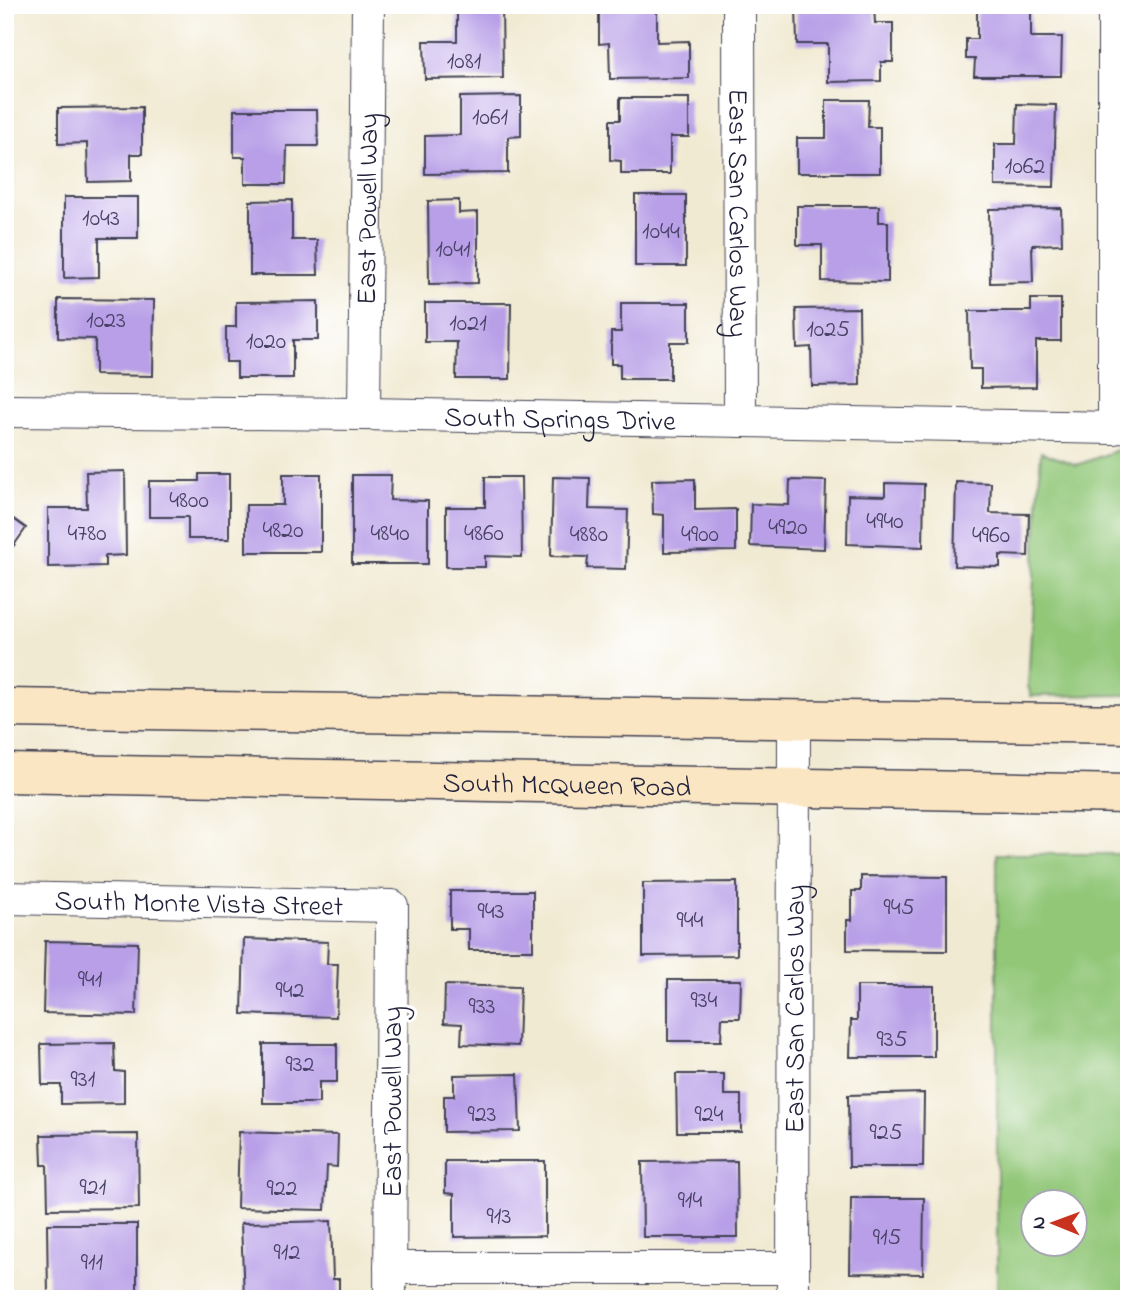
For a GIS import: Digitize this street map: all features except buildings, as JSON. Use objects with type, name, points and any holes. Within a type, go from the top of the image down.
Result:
[{"type":"main road","points":[[5,708],[1129,724]]},
{"type":"main road","name":"South McQueen Road","points":[[5,773],[1129,794]]},
{"type":"street","name":"East Powell Way","points":[[364,414],[368,5]]},
{"type":"street","name":"East San Carlos Way","points":[[739,5],[740,421]]},
{"type":"street","name":"South Springs Drive","points":[[5,411],[364,414],[1114,428],[1114,5]]},
{"type":"street","name":"East San Carlos Way","points":[[793,1283],[794,719]]},
{"type":"street","name":"South Monte Vista Street","points":[[5,898],[391,906]]},
{"type":"street","name":"East Powell Way","points":[[390,1299],[391,906]]},
{"type":"street","points":[[390,1268],[793,1283]]},
{"type":"green space","points":[[1129,446],[1129,695],[1031,696],[1028,686],[1041,452],[1077,465]]},
{"type":"green space","points":[[997,854],[1129,854],[1129,1299],[997,1299]]}]
